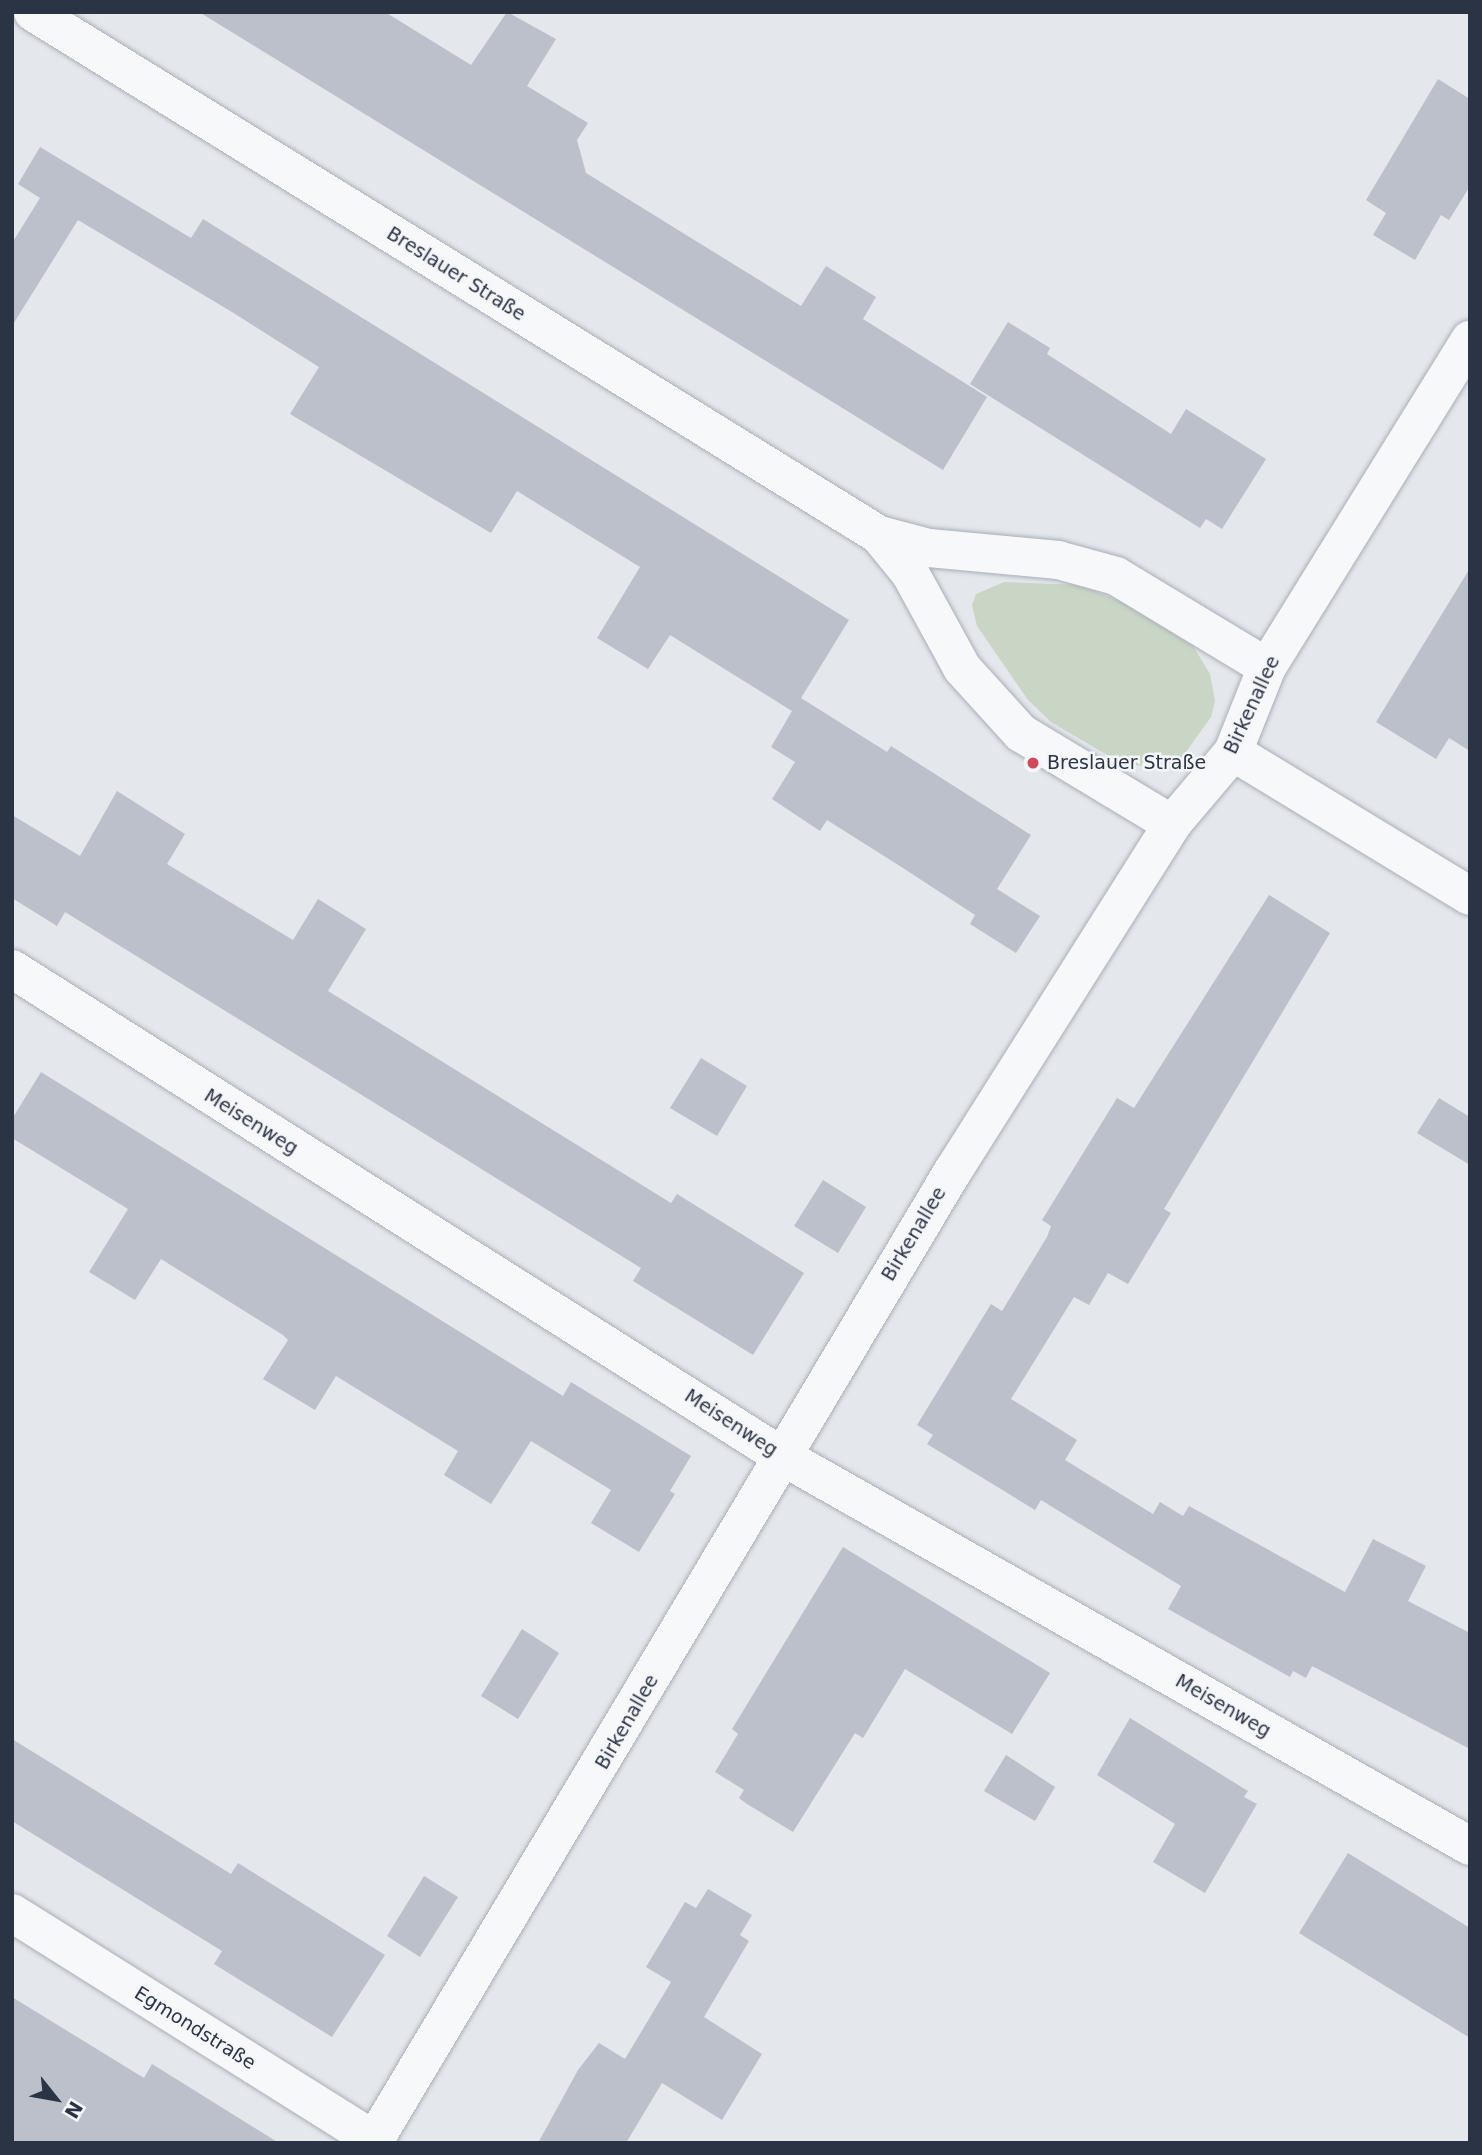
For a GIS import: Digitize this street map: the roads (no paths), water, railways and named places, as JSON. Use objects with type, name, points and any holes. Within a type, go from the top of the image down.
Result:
[{"type":"street","name":"Breslauer Straße","points":[[33,12],[879,536],[910,573],[962,668],[1021,733],[1172,824]]},
{"type":"street","name":"Birkenallee","points":[[376,2142],[603,1764],[780,1455],[1172,824],[1233,752],[1267,667],[1470,340]]},
{"type":"street","name":"Breslauer Straße","points":[[879,536],[929,548],[1058,560],[1116,576],[1267,667]]},
{"type":"street","points":[[1233,752],[1470,896]]},
{"type":"street","name":"Meisenweg","points":[[12,969],[780,1455],[1470,1846]]},
{"type":"street","name":"Egmondstraße","points":[[12,1913],[376,2142]]},
{"type":"place","name":"Breslauer Straße","points":[[1033,763]]}]
